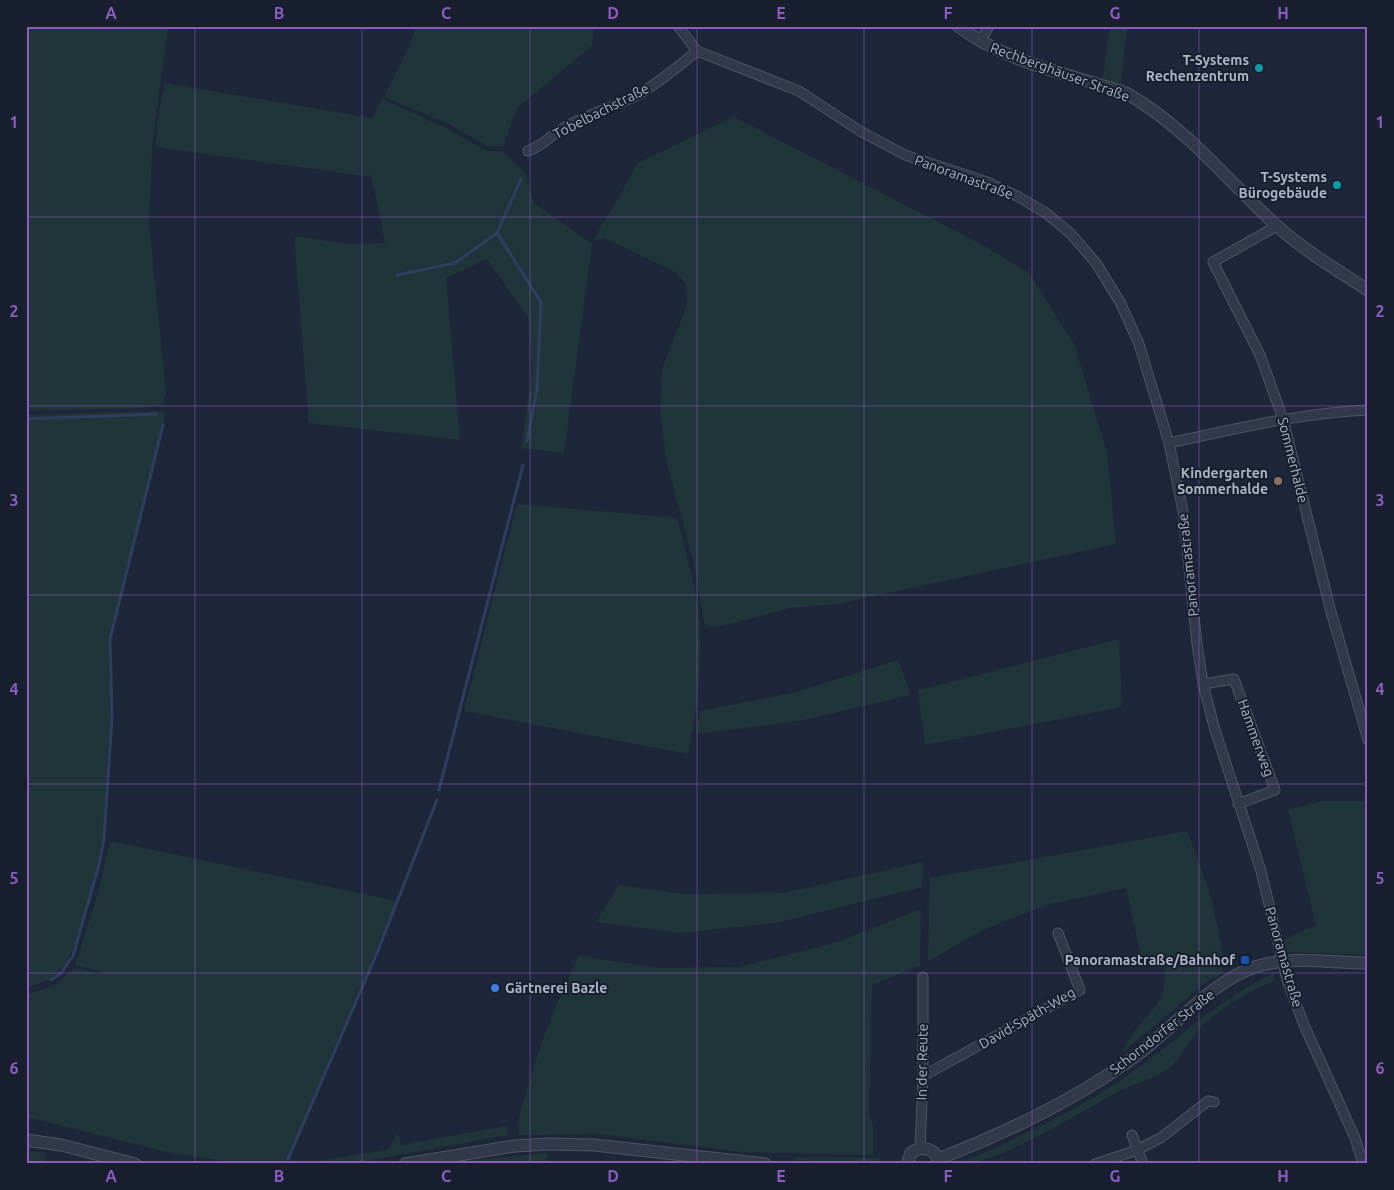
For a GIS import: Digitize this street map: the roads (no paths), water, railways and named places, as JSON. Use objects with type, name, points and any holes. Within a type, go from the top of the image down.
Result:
[{"type":"street","points":[[678,26],[697,50]]},
{"type":"street","name":"Rechberghäuser Straße","points":[[958,26],[980,42],[1000,52],[1126,93],[1136,99],[1189,138],[1277,226],[1304,248],[1368,290]]},
{"type":"street","points":[[980,42],[989,26]]},
{"type":"street","name":"Tobelbachstraße","points":[[528,151],[537,148],[556,131],[640,93],[668,75],[697,50]]},
{"type":"street","name":"Panoramastraße","points":[[697,50],[799,91],[860,131],[905,155],[986,182],[1017,196],[1046,213],[1071,234],[1096,263],[1120,302],[1138,344],[1169,443],[1183,511],[1196,644],[1203,684],[1238,804],[1261,871],[1284,960],[1287,980],[1355,1138],[1363,1164]]},
{"type":"street","name":"Sommerhalde","points":[[1277,226],[1212,262],[1260,355],[1284,418],[1331,612],[1368,740]]},
{"type":"street","points":[[1169,443],[1284,418],[1333,411],[1368,410]]},
{"type":"street","name":"Hammerweg","points":[[1203,684],[1234,678],[1275,790],[1238,804]]},
{"type":"street","name":"David-Späth-Weg","points":[[923,1076],[1080,990],[1058,933]]},
{"type":"street","name":"Schorndorfer Straße","points":[[939,1161],[986,1140],[1093,1084],[1137,1055],[1228,981],[1253,968],[1284,960],[1368,964]]},
{"type":"street","name":"In der Reute","points":[[920,1148],[923,1076],[923,977]]},
{"type":"street","points":[[1095,1164],[1138,1150],[1162,1137],[1208,1102],[1214,1102]]},
{"type":"street","points":[[1132,1136],[1143,1164]]},
{"type":"street","points":[[26,1140],[62,1146],[135,1164]]},
{"type":"street","points":[[405,1164],[514,1146],[550,1144],[594,1145],[765,1164]]},
{"type":"street","points":[[906,1164],[911,1153],[920,1148],[931,1150],[939,1161]]},
{"type":"waterway","points":[[521,179],[497,233],[541,302],[537,389],[527,441]]},
{"type":"waterway","points":[[397,275],[455,263],[497,233]]},
{"type":"waterway","points":[[26,419],[157,414]]},
{"type":"waterway","points":[[51,980],[61,973],[73,956],[99,865],[104,839],[112,718],[110,639],[163,425]]},
{"type":"waterway","points":[[439,790],[523,465]]},
{"type":"waterway","points":[[288,1159],[377,953],[437,800]]},
{"type":"place","name":"T-Systems Rechenzentrum","points":[[1259,68]]},
{"type":"place","name":"T-Systems Bürogebäude","points":[[1337,185]]},
{"type":"place","name":"Kindergarten Sommerhalde","points":[[1278,481]]},
{"type":"place","name":"Panoramastraße/Bahnhof","points":[[1245,960]]},
{"type":"place","name":"Gärtnerei Bazle","points":[[495,988]]}]
